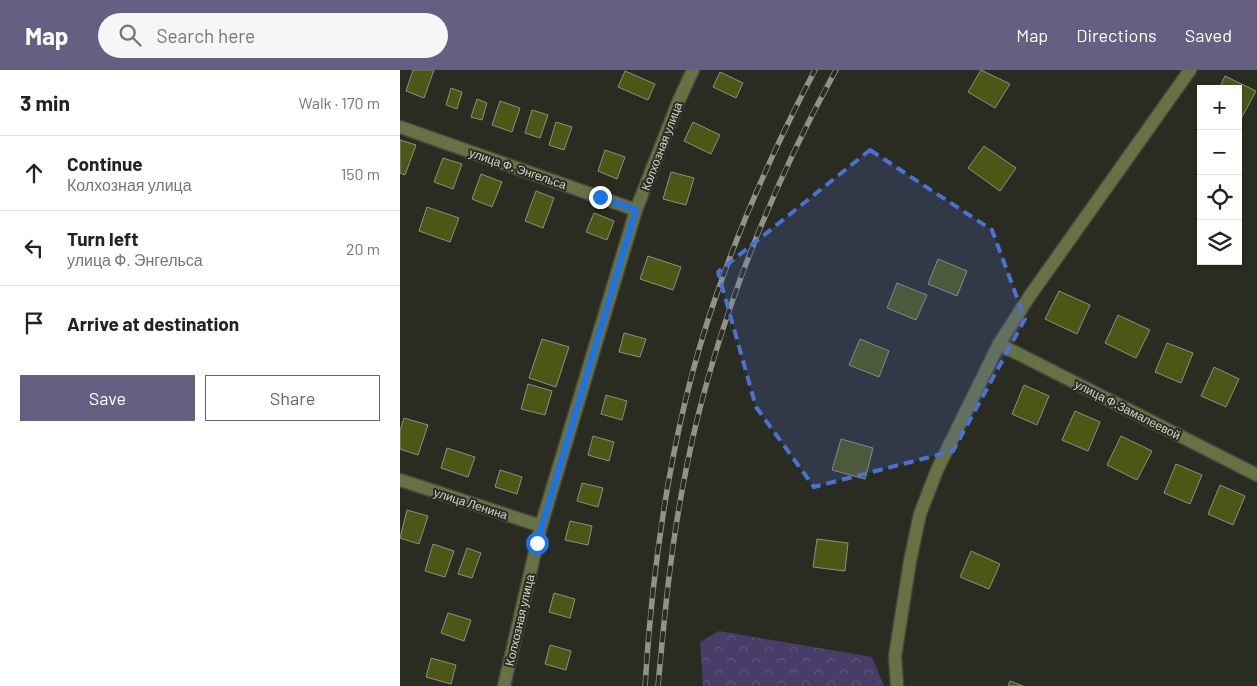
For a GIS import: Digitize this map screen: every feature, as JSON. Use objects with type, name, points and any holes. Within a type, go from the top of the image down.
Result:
[{"type":"street","name":"Колхозная улица","points":[[504,686],[541,526],[636,210],[679,100],[694,70]]},
{"type":"street","points":[[897,686],[895,656],[920,514],[937,470],[999,344],[1029,297],[1190,70]]},
{"type":"street","name":"улица Ф. Энгельса","points":[[400,127],[636,210]]},
{"type":"street","name":"улица Ф.Замалеевой","points":[[999,344],[1257,475]]},
{"type":"street","name":"улица Ленина","points":[[400,480],[541,526]]},
{"type":"highlighted area","points":[[870,150],[992,230],[1025,319],[953,451],[814,487],[756,407],[718,272],[811,195]]},
{"type":"green space","points":[[719,631],[872,657],[884,686],[703,686],[700,642]]},
{"type":"building","points":[[413,70],[434,70],[424,98],[406,91]]},
{"type":"building","points":[[981,70],[1010,84],[995,108],[968,92]]},
{"type":"building","points":[[625,71],[655,84],[648,100],[618,87]]},
{"type":"building","points":[[720,72],[743,83],[736,98],[713,87]]},
{"type":"building","points":[[1225,76],[1256,91],[1242,117],[1242,85],[1221,85]]},
{"type":"building","points":[[451,88],[462,92],[457,109],[446,105]]},
{"type":"building","points":[[477,99],[487,103],[482,120],[471,117]]},
{"type":"building","points":[[500,101],[520,108],[512,132],[492,125]]},
{"type":"building","points":[[532,110],[548,115],[540,138],[525,133]]},
{"type":"building","points":[[556,122],[572,127],[564,150],[549,145]]},
{"type":"building","points":[[693,122],[720,135],[711,154],[684,141]]},
{"type":"building","points":[[400,140],[416,145],[405,175],[400,173]]},
{"type":"building","points":[[984,146],[1016,168],[1000,191],[968,168]]},
{"type":"building","points":[[605,150],[625,157],[617,179],[598,171]]},
{"type":"building","points":[[443,158],[462,164],[453,189],[434,182]]},
{"type":"building","points":[[671,172],[694,178],[686,205],[663,199]]},
{"type":"building","points":[[481,174],[502,182],[492,207],[472,199]]},
{"type":"building","points":[[536,191],[554,198],[543,228],[525,221]]},
{"type":"building","points":[[427,207],[459,218],[450,242],[419,231]]},
{"type":"building","points":[[594,213],[614,221],[607,240],[586,232]]},
{"type":"building","points":[[648,256],[681,267],[673,290],[640,279]]},
{"type":"building","points":[[938,259],[967,271],[957,296],[928,284]]},
{"type":"building","points":[[897,283],[927,295],[916,320],[887,308]]},
{"type":"building","points":[[1059,291],[1090,305],[1077,334],[1045,319]]},
{"type":"building","points":[[1118,315],[1150,330],[1136,358],[1105,343]]},
{"type":"building","points":[[624,333],[646,339],[640,357],[619,352]]},
{"type":"building","points":[[542,339],[569,347],[556,387],[529,378]]},
{"type":"building","points":[[860,339],[889,351],[879,377],[849,365]]},
{"type":"building","points":[[1167,343],[1193,353],[1181,383],[1155,372]]},
{"type":"building","points":[[1214,367],[1239,379],[1226,407],[1201,396]]},
{"type":"building","points":[[528,384],[552,391],[545,415],[521,409]]},
{"type":"building","points":[[1024,385],[1049,396],[1037,425],[1012,414]]},
{"type":"building","points":[[606,395],[627,401],[622,420],[601,414]]},
{"type":"building","points":[[1075,411],[1100,422],[1088,451],[1062,440]]},
{"type":"building","points":[[404,418],[428,425],[418,455],[400,449],[400,431]]},
{"type":"building","points":[[593,436],[614,442],[609,461],[588,455]]},
{"type":"building","points":[[1121,436],[1152,451],[1137,480],[1107,465]]},
{"type":"building","points":[[841,439],[873,448],[865,479],[832,470]]},
{"type":"building","points":[[447,448],[475,457],[468,477],[441,468]]},
{"type":"building","points":[[1176,464],[1202,475],[1190,504],[1164,493]]},
{"type":"building","points":[[500,470],[522,477],[517,494],[495,487]]},
{"type":"building","points":[[582,483],[603,488],[598,507],[577,501]]},
{"type":"building","points":[[1220,485],[1245,496],[1233,525],[1208,514]]},
{"type":"building","points":[[407,510],[428,516],[419,544],[400,538]]},
{"type":"building","points":[[570,521],[592,526],[588,545],[565,540]]},
{"type":"building","points":[[817,539],[848,543],[845,571],[813,567]]},
{"type":"building","points":[[433,544],[454,551],[445,577],[425,571]]},
{"type":"building","points":[[467,548],[481,553],[472,578],[458,574]]},
{"type":"building","points":[[971,551],[1000,564],[989,589],[960,577]]},
{"type":"building","points":[[554,593],[575,599],[570,618],[549,612]]},
{"type":"building","points":[[448,613],[471,620],[464,641],[441,633]]},
{"type":"building","points":[[550,645],[571,651],[566,670],[545,664]]},
{"type":"building","points":[[431,658],[456,665],[451,684],[426,677]]},
{"type":"building","points":[[1010,681],[1023,686],[1008,686]]},
{"type":"railway","points":[[645,686],[659,539],[676,442],[687,393],[715,299],[748,211],[773,154],[815,70]]},
{"type":"railway","points":[[658,686],[674,539],[693,436],[707,382],[723,328],[763,221],[810,119],[836,70]]},
{"type":"route","points":[[537,543],[636,210],[600,197]]}]
